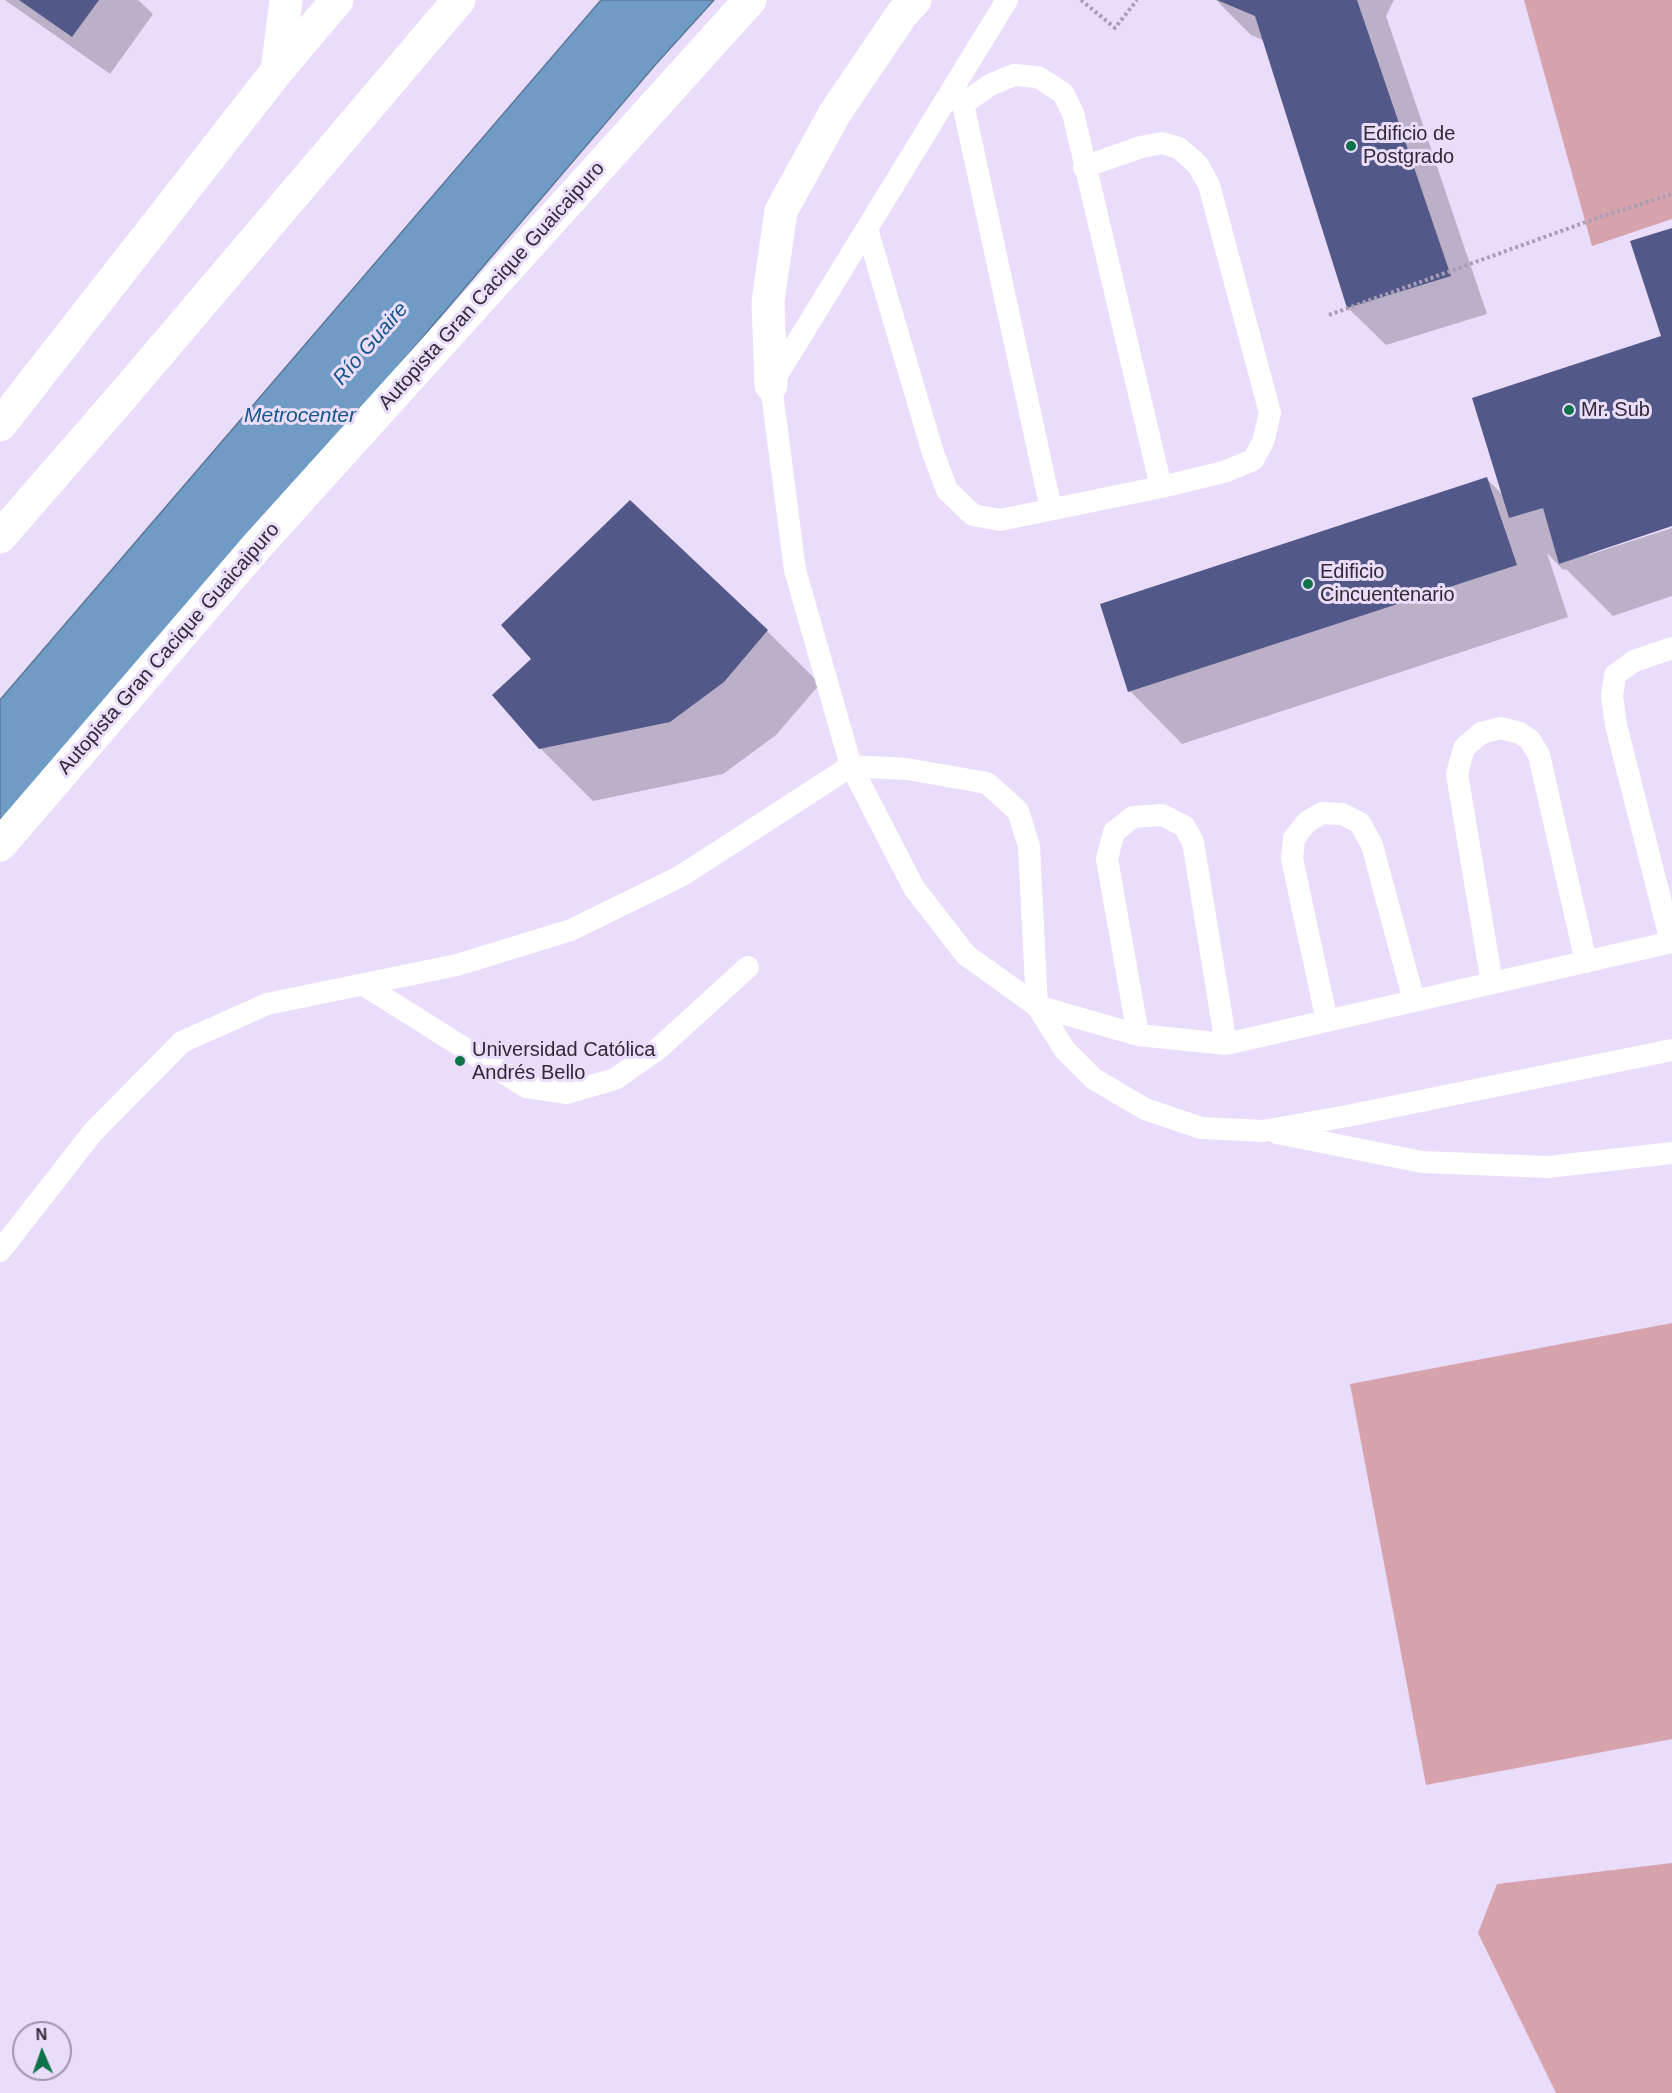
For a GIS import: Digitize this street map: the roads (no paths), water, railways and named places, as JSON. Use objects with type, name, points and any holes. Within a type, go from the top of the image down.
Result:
[{"type":"highway","points":[[277,71],[286,0]]},
{"type":"highway","points":[[0,425],[277,71],[337,0]]},
{"type":"highway","points":[[0,537],[459,0]]},
{"type":"highway","name":"Autopista Gran Cacique Guaicaipuro","points":[[0,845],[258,545],[750,0]]},
{"type":"highway","points":[[771,385],[768,301],[781,211],[835,113],[902,14],[915,0]]},
{"type":"lane","points":[[1006,0],[956,100],[867,229],[771,385],[795,570],[850,766],[914,888],[966,955],[1037,1006],[1138,1035],[1226,1044],[1672,942],[1616,725],[1612,696],[1615,675],[1634,661],[1672,648]]},
{"type":"lane","points":[[956,100],[1014,75],[1038,77],[1063,93],[1073,113],[1161,487]]},
{"type":"lane","points":[[956,100],[1051,509]]},
{"type":"lane","points":[[867,229],[933,453],[947,490],[973,515],[1000,520],[1161,487],[1224,472],[1253,460],[1263,442],[1270,412],[1209,185],[1198,165],[1179,148],[1162,143],[1142,147],[1084,167]]},
{"type":"lane","points":[[1492,983],[1457,774],[1464,748],[1481,733],[1501,728],[1520,733],[1530,740],[1539,755],[1586,962]]},
{"type":"lane","points":[[0,1251],[93,1132],[182,1042],[267,1004],[457,965],[571,930],[681,876],[850,766],[907,769],[987,783],[1018,811],[1029,846],[1037,1006],[1065,1050],[1094,1079],[1145,1109],[1201,1128],[1263,1131],[1422,1162],[1548,1167],[1672,1154]]},
{"type":"lane","points":[[1327,1021],[1292,859],[1294,838],[1306,822],[1322,813],[1342,814],[1360,823],[1372,845],[1414,1001]]},
{"type":"lane","points":[[1138,1035],[1107,859],[1114,832],[1132,817],[1162,814],[1184,826],[1193,842],[1226,1044]]},
{"type":"lane","points":[[364,985],[526,1087],[567,1093],[615,1079],[658,1048],[748,967]]},
{"type":"lane","points":[[1263,1131],[1672,1050]]},
{"type":"water","name":"Metrocenter","points":[[601,0],[714,0],[656,64],[178,624],[0,828],[0,700]]},
{"type":"place","name":"Edificio de Postgrado","points":[[1351,146]]},
{"type":"place","name":"Mr. Sub","points":[[1569,410]]},
{"type":"place","name":"Edificio Cincuentenario","points":[[1308,584]]},
{"type":"place","name":"Universidad Católica Andrés Bello","points":[[460,1061]]},
{"type":"water label","name":"Río Guaire","points":[[371,344]]}]
